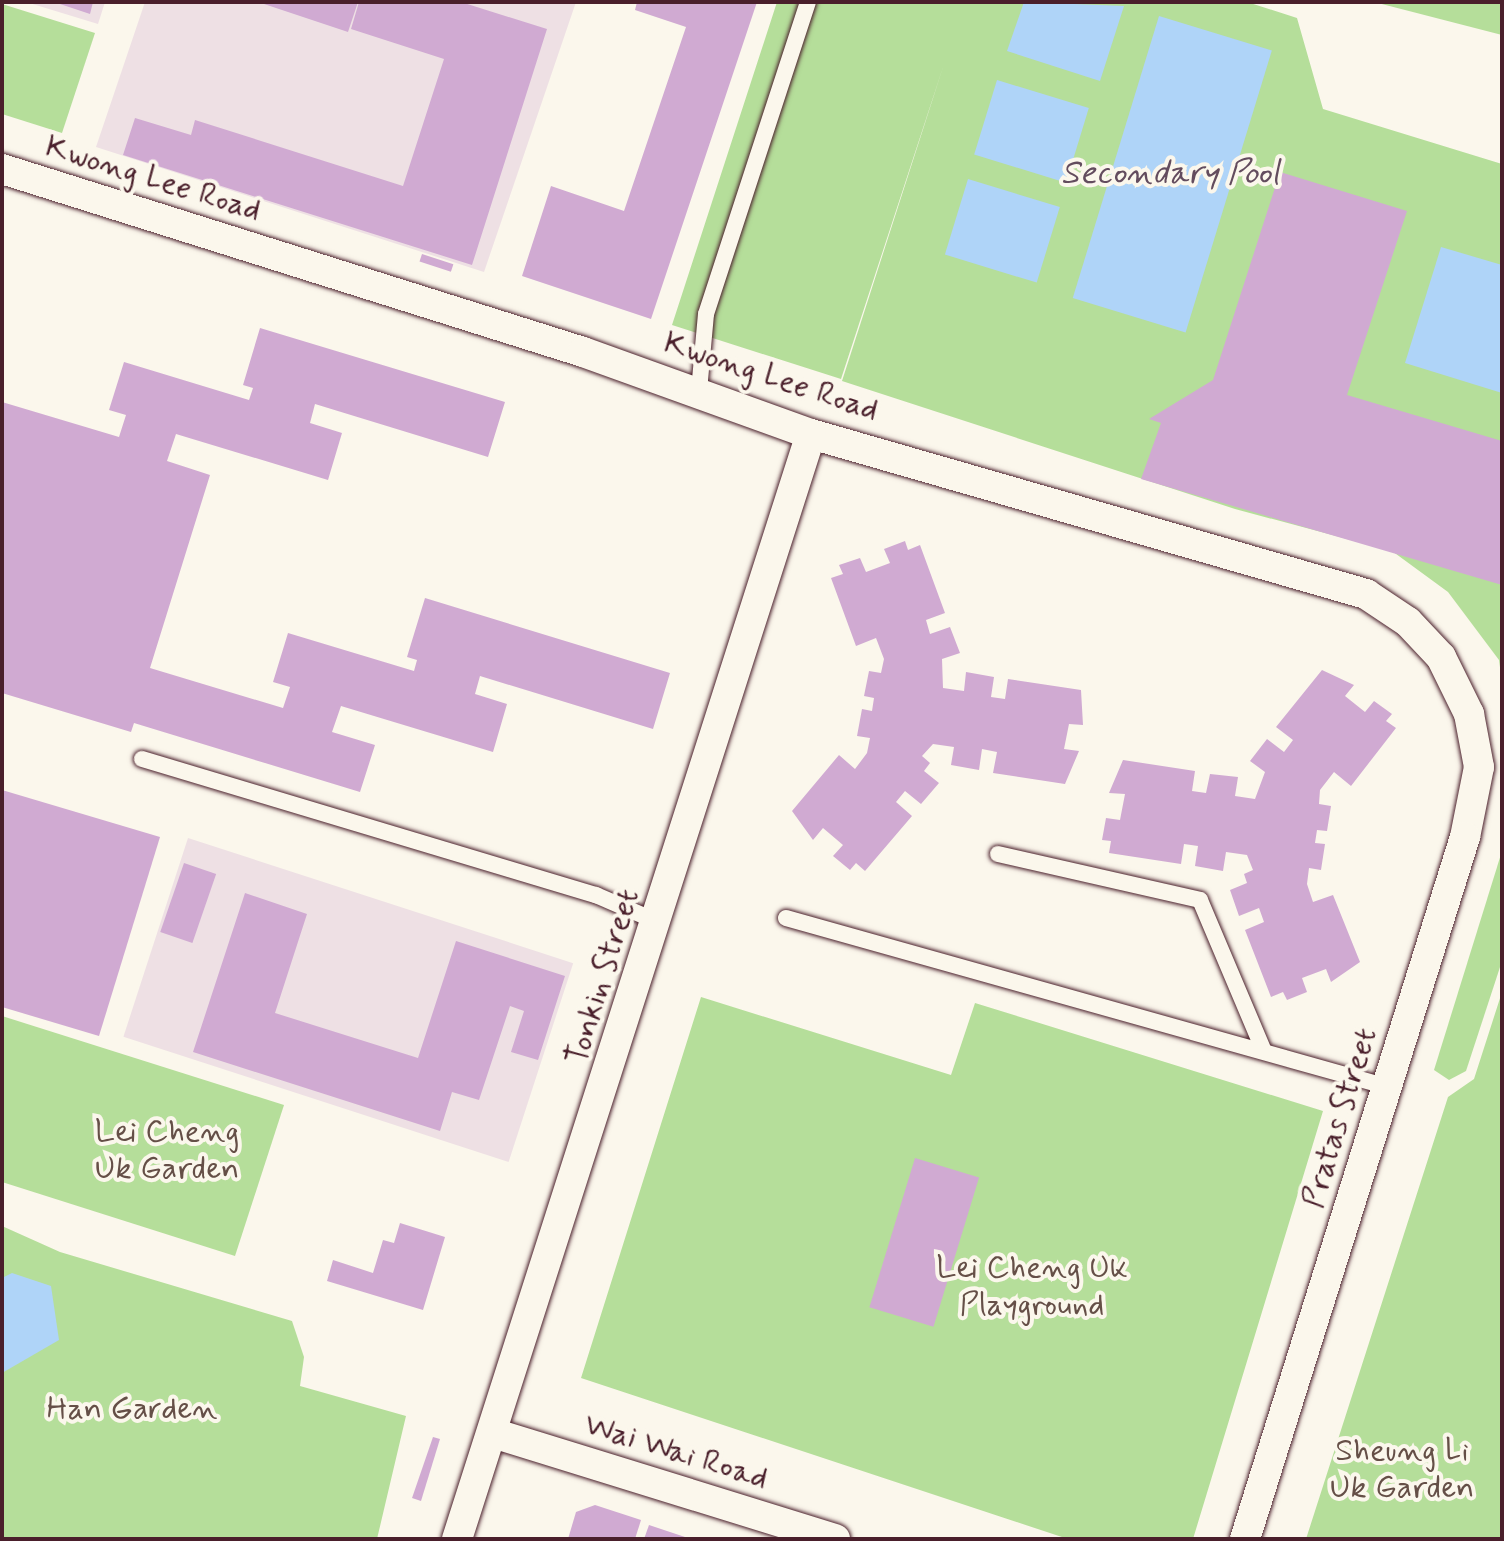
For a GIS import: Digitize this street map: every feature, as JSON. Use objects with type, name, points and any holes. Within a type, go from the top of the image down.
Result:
[{"type":"street","name":"Kwong Lee Road","points":[[2,169],[699,391],[811,434],[1366,594],[1408,622],[1441,657],[1469,714]]},
{"type":"street","name":"Tonkin Street","points":[[457,1539],[496,1434],[811,434]]},
{"type":"street","name":"Pratas Street","points":[[1245,1539],[1465,837],[1479,767],[1469,714]]},
{"type":"street","name":"Wai Wai Road","points":[[496,1434],[835,1539]]},
{"type":"lane","points":[[699,391],[706,314],[808,2]]},
{"type":"lane","points":[[142,759],[596,895],[658,922]]},
{"type":"lane","points":[[998,854],[1200,900],[1263,1049]]},
{"type":"lane","points":[[786,918],[1263,1049],[1388,1087]]},
{"type":"shaded area","points":[[26,2],[105,2],[98,24]]},
{"type":"shaded area","points":[[145,2],[576,2],[484,272],[96,147]]},
{"type":"shaded area","points":[[188,838],[573,963],[509,1162],[123,1037]]},
{"type":"green space","points":[[777,2],[1247,2],[1297,18],[1323,109],[1502,164],[1502,682],[1499,660],[1448,592],[1392,551],[1235,509],[842,381],[944,64],[841,379],[672,325]]},
{"type":"green space","points":[[1374,2],[1502,2],[1502,35]]},
{"type":"green space","points":[[2,4],[95,33],[62,133],[2,114]]},
{"type":"green space","points":[[1502,851],[1502,961],[1466,1071],[1449,1080],[1434,1070]]},
{"type":"green space","name":"Sheung Li Uk Garden","points":[[1502,992],[1502,1539],[1306,1539],[1448,1097],[1474,1079]]},
{"type":"green space","name":"Lei Cheng Uk Playground","points":[[701,997],[951,1075],[975,1003],[1323,1111],[1193,1539],[1068,1539],[581,1378]]},
{"type":"green space","name":"Lei Cheng Uk Garden","points":[[2,1016],[284,1105],[235,1256],[2,1182]]},
{"type":"green space","name":"Han Garden","points":[[2,1226],[60,1252],[292,1321],[304,1357],[300,1386],[406,1416],[377,1539],[2,1539]]},
{"type":"water","points":[[1024,2],[1124,6],[1100,81],[1007,51]]},
{"type":"water","name":"Secondary Pool","points":[[1159,16],[1272,50],[1186,333],[1073,298]]},
{"type":"water","points":[[997,80],[1089,108],[1066,183],[974,155]]},
{"type":"water","points":[[968,179],[1060,207],[1037,283],[945,255]]},
{"type":"water","points":[[1441,247],[1502,265],[1502,393],[1405,363]]},
{"type":"water","points":[[12,1273],[51,1286],[59,1340],[2,1373],[2,1278]]},
{"type":"building","points":[[54,2],[93,2],[90,14]]},
{"type":"building","points":[[258,2],[358,2],[348,32]]},
{"type":"building","points":[[359,2],[461,2],[547,29],[472,265],[123,155],[135,118],[191,135],[195,120],[403,186],[444,59],[351,29]]},
{"type":"building","points":[[637,2],[757,2],[651,319],[522,276],[551,186],[624,211],[686,27],[635,10]]},
{"type":"building","points":[[1280,172],[1407,211],[1347,395],[1502,441],[1502,585],[1141,479],[1161,423],[1149,419],[1213,380]]},
{"type":"building","points":[[422,254],[453,264],[451,272],[420,262]]},
{"type":"building","points":[[260,328],[505,402],[488,457],[315,404],[310,423],[342,433],[328,480],[176,434],[167,461],[210,475],[150,668],[283,708],[290,687],[273,682],[288,633],[414,671],[417,660],[407,657],[425,598],[670,673],[653,729],[480,676],[475,694],[507,704],[493,752],[341,706],[332,732],[375,745],[360,792],[134,723],[131,732],[2,693],[2,402],[119,437],[126,415],[109,410],[124,362],[249,400],[253,388],[243,385]]},
{"type":"building","points":[[905,541],[908,550],[920,545],[945,613],[926,620],[930,634],[950,627],[960,653],[942,659],[943,688],[964,691],[966,672],[994,677],[991,697],[1005,699],[1008,679],[1081,690],[1083,725],[1069,724],[1064,749],[1079,751],[1065,784],[993,773],[997,752],[982,749],[979,770],[951,765],[954,747],[933,744],[922,756],[930,763],[924,771],[939,783],[921,804],[905,791],[896,802],[912,816],[865,871],[856,863],[850,870],[833,856],[843,845],[823,828],[813,840],[792,811],[839,755],[855,769],[867,753],[870,738],[857,736],[862,709],[872,711],[874,698],[864,696],[869,671],[881,673],[884,659],[876,638],[856,646],[831,578],[843,574],[839,565],[860,558],[866,572],[890,563],[884,549]]},
{"type":"building","points":[[1322,670],[1354,685],[1345,696],[1365,712],[1374,701],[1392,714],[1386,721],[1396,728],[1351,786],[1334,772],[1320,790],[1319,804],[1331,806],[1327,831],[1317,830],[1315,843],[1325,844],[1321,870],[1309,868],[1307,884],[1313,902],[1333,895],[1360,962],[1331,982],[1326,969],[1302,978],[1307,992],[1287,1000],[1283,992],[1271,997],[1245,930],[1264,922],[1259,908],[1239,916],[1230,890],[1247,883],[1244,874],[1253,870],[1247,855],[1226,852],[1223,871],[1195,866],[1198,846],[1184,844],[1181,864],[1109,853],[1111,841],[1102,840],[1106,818],[1120,820],[1125,794],[1109,793],[1123,760],[1195,771],[1192,791],[1206,793],[1210,774],[1238,777],[1235,796],[1255,799],[1265,772],[1250,761],[1267,739],[1284,752],[1293,740],[1276,727]]},
{"type":"building","points":[[2,790],[160,837],[99,1036],[2,1007]]},
{"type":"building","points":[[184,863],[216,874],[192,943],[160,932]]},
{"type":"building","points":[[245,893],[307,914],[275,1013],[418,1058],[456,941],[565,976],[538,1060],[511,1052],[524,1011],[510,1006],[479,1100],[452,1092],[440,1131],[193,1052]]},
{"type":"building","points":[[915,1158],[979,1178],[933,1327],[869,1307]]},
{"type":"building","points":[[400,1223],[445,1237],[423,1310],[327,1281],[333,1260],[373,1273],[383,1240],[394,1243]]},
{"type":"building","points":[[433,1437],[440,1439],[421,1501],[412,1498]]},
{"type":"building","points":[[595,1505],[641,1520],[635,1539],[568,1539],[576,1512]]},
{"type":"building","points":[[649,1525],[688,1538],[688,1539],[644,1539]]}]
